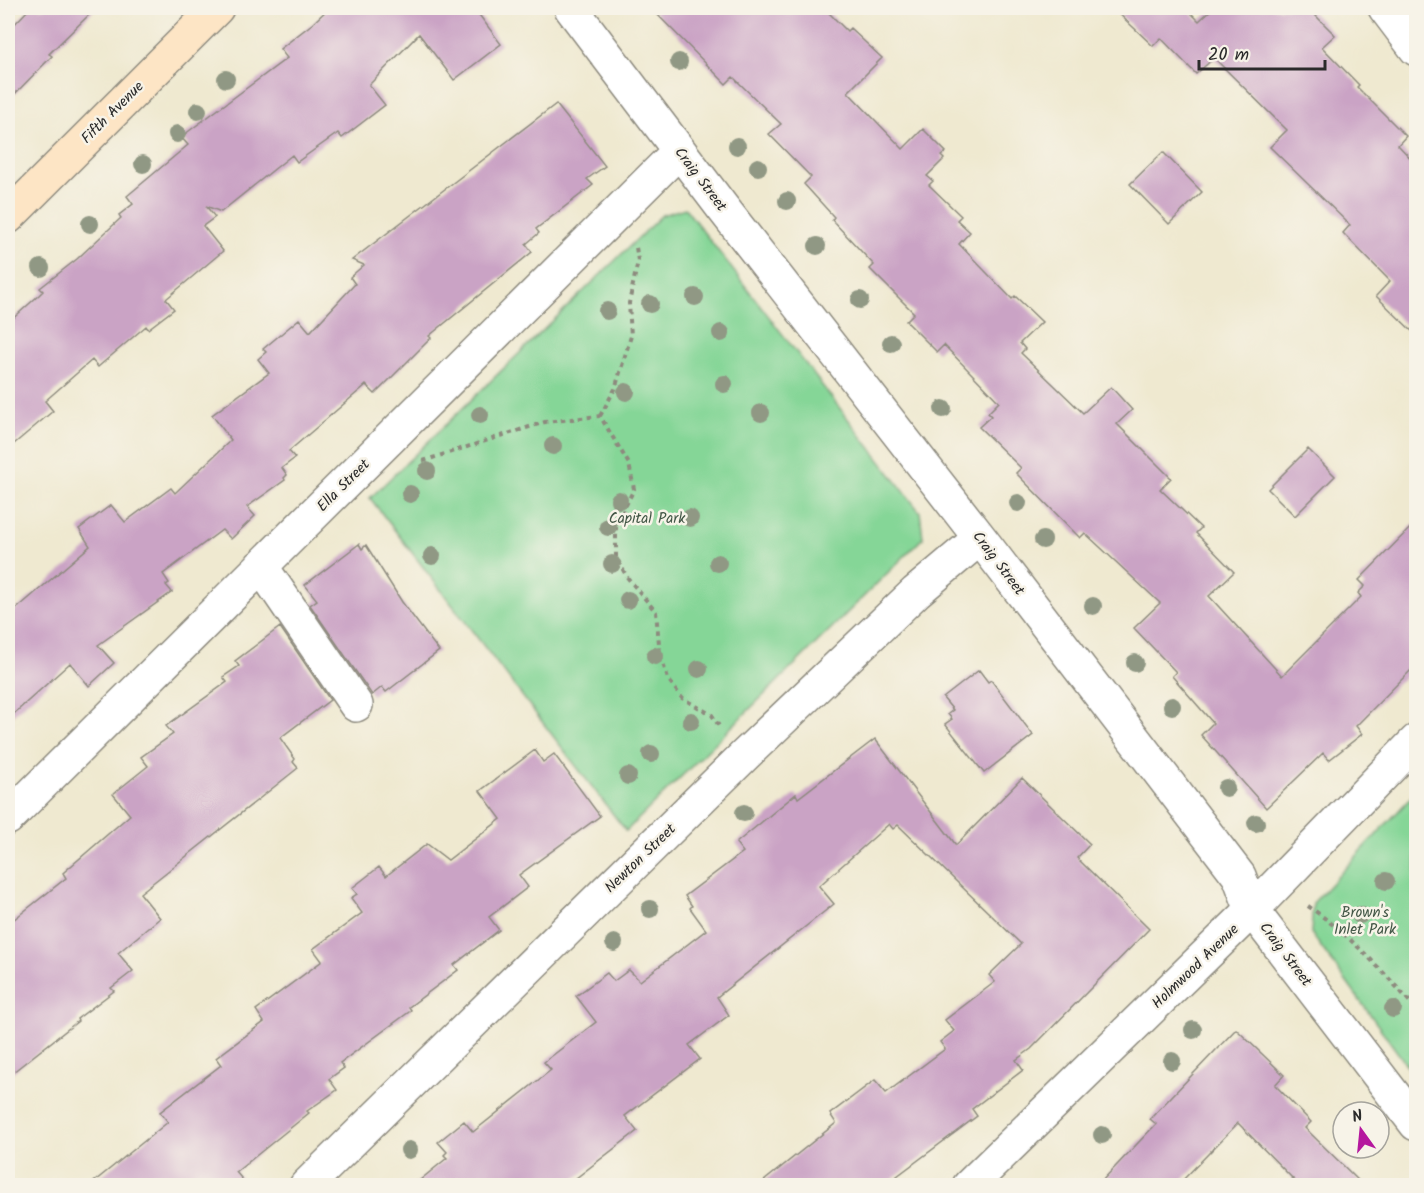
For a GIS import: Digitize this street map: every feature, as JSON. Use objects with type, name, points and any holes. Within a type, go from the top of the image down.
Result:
[{"type":"street","name":"Fifth Avenue","points":[[8,218],[217,8]]},
{"type":"street","name":"Craig Street","points":[[571,8],[1239,876],[1252,910],[1416,1124]]},
{"type":"street","points":[[1385,8],[1416,50]]},
{"type":"street","name":"Ella Street","points":[[8,818],[679,151]]},
{"type":"street","name":"Newton Street","points":[[306,1185],[745,755],[916,592],[980,538]]},
{"type":"street","points":[[261,566],[356,705]]},
{"type":"street","name":"Holmwood Avenue","points":[[969,1185],[1252,910],[1416,741]]},
{"type":"path","points":[[600,416],[615,388],[631,336],[629,303],[638,261],[636,244]]},
{"type":"path","points":[[381,447],[404,465],[439,458],[545,422],[600,416]]},
{"type":"path","points":[[600,416],[629,464],[634,489],[616,525],[616,557],[627,577],[657,612],[660,654],[668,679],[682,698],[712,715],[725,735],[745,755]]},
{"type":"path","points":[[1305,904],[1330,921],[1372,961],[1416,1009]]},
{"type":"green space","name":"Capital Park","points":[[685,208],[920,512],[923,538],[626,831],[370,498],[662,215]]},
{"type":"green space","name":"Brown's Inlet Park","points":[[1416,792],[1416,1078],[1311,933],[1313,903]]},
{"type":"building","points":[[30,8],[96,8],[49,54],[52,56],[8,101],[8,31]]},
{"type":"building","points":[[329,8],[474,8],[501,44],[454,80],[419,34],[369,85],[385,105],[342,138],[338,133],[297,162],[292,155],[221,212],[206,206],[215,217],[203,226],[223,251],[166,299],[174,309],[148,329],[146,326],[98,367],[92,360],[45,401],[53,411],[8,449],[8,323],[43,291],[40,288],[77,259],[121,218],[119,215],[133,204],[127,196],[188,145],[181,137],[287,58],[280,49]]},
{"type":"building","points":[[651,8],[824,8],[847,31],[850,28],[882,58],[848,92],[903,149],[923,129],[946,152],[941,156],[944,159],[927,176],[933,181],[929,185],[961,216],[957,220],[970,232],[959,244],[1012,299],[1015,296],[1042,322],[1020,343],[1025,349],[1021,353],[1083,413],[1111,387],[1132,410],[1117,424],[1171,478],[1160,489],[1201,528],[1196,533],[1234,572],[1209,596],[1282,676],[1361,597],[1358,593],[1365,586],[1359,580],[1416,522],[1416,665],[1356,726],[1362,734],[1329,760],[1323,753],[1266,808],[1201,735],[1213,723],[1172,676],[1176,672],[1134,628],[1160,603],[1085,533],[1080,538],[1016,473],[1021,468],[979,427],[991,416],[988,413],[999,402],[944,345],[937,352],[906,321],[914,313],[870,269],[874,265],[832,220],[834,217],[804,184],[811,177],[769,134],[781,124],[733,77],[726,84]]},
{"type":"building","points":[[1113,8],[1190,8],[1188,10],[1199,21],[1213,8],[1308,8],[1335,35],[1322,47],[1359,85],[1357,87],[1406,136],[1398,145],[1416,164],[1416,335],[1376,296],[1390,281],[1343,233],[1350,225],[1270,147],[1287,130],[1214,58],[1196,74],[1161,38],[1153,46]]},
{"type":"building","points":[[556,104],[605,166],[587,179],[593,185],[536,229],[539,233],[526,244],[532,252],[429,336],[431,338],[375,394],[366,385],[289,451],[295,458],[282,468],[287,475],[285,480],[247,507],[255,516],[231,539],[222,530],[163,574],[169,583],[166,585],[172,592],[98,645],[114,663],[89,686],[70,663],[8,719],[8,616],[90,546],[79,529],[111,505],[125,522],[171,488],[175,493],[231,440],[212,415],[269,373],[258,359],[266,352],[263,349],[299,319],[310,332],[355,284],[350,277],[364,265],[352,260]]},
{"type":"building","points":[[1163,152],[1202,192],[1169,224],[1130,184]]},
{"type":"building","points":[[1308,449],[1335,476],[1295,516],[1268,489]]},
{"type":"building","points":[[359,544],[362,549],[366,545],[402,602],[439,651],[386,692],[382,687],[372,695],[310,605],[317,600],[305,585]]},
{"type":"building","points":[[280,627],[330,700],[280,738],[295,759],[293,762],[298,768],[140,893],[160,918],[118,953],[133,971],[111,988],[114,991],[8,1076],[8,924],[66,878],[63,873],[130,815],[113,794],[148,766],[141,757],[173,734],[166,726],[227,682],[223,677],[239,666],[235,661]]},
{"type":"building","points":[[979,670],[988,682],[991,680],[1033,735],[984,773],[945,724],[952,719],[948,714],[953,710],[943,698]]},
{"type":"building","points":[[875,739],[956,845],[1022,778],[1090,844],[1077,858],[1149,929],[1031,1049],[1016,1060],[1023,1070],[972,1109],[977,1116],[885,1185],[759,1185],[836,1123],[830,1114],[875,1080],[886,1093],[945,1049],[940,1042],[954,1031],[945,1020],[995,982],[989,975],[1021,944],[898,825],[893,829],[889,824],[819,886],[834,904],[717,997],[729,1015],[689,1045],[700,1059],[625,1116],[637,1131],[567,1185],[414,1185],[447,1158],[444,1155],[447,1152],[438,1142],[464,1121],[473,1132],[551,1070],[544,1062],[596,1022],[576,996],[607,973],[614,981],[629,970],[640,981],[706,930],[690,908],[692,906],[685,896],[743,852],[736,843],[796,794],[798,798]]},
{"type":"building","points":[[535,750],[543,762],[554,754],[600,816],[519,875],[528,887],[489,917],[499,930],[454,965],[458,970],[409,1007],[411,1010],[409,1012],[340,1063],[344,1068],[329,1079],[337,1090],[307,1111],[309,1113],[236,1172],[247,1185],[90,1185],[168,1122],[160,1112],[221,1065],[216,1058],[264,1022],[256,1010],[322,961],[313,949],[362,913],[351,898],[357,894],[352,888],[379,867],[386,876],[427,844],[448,860],[501,819],[480,791]]},
{"type":"building","points":[[1236,1029],[1284,1075],[1275,1085],[1311,1122],[1305,1128],[1331,1154],[1331,1160],[1338,1160],[1363,1185],[1299,1185],[1238,1123],[1178,1185],[1098,1185],[1156,1124],[1150,1119]]}]
